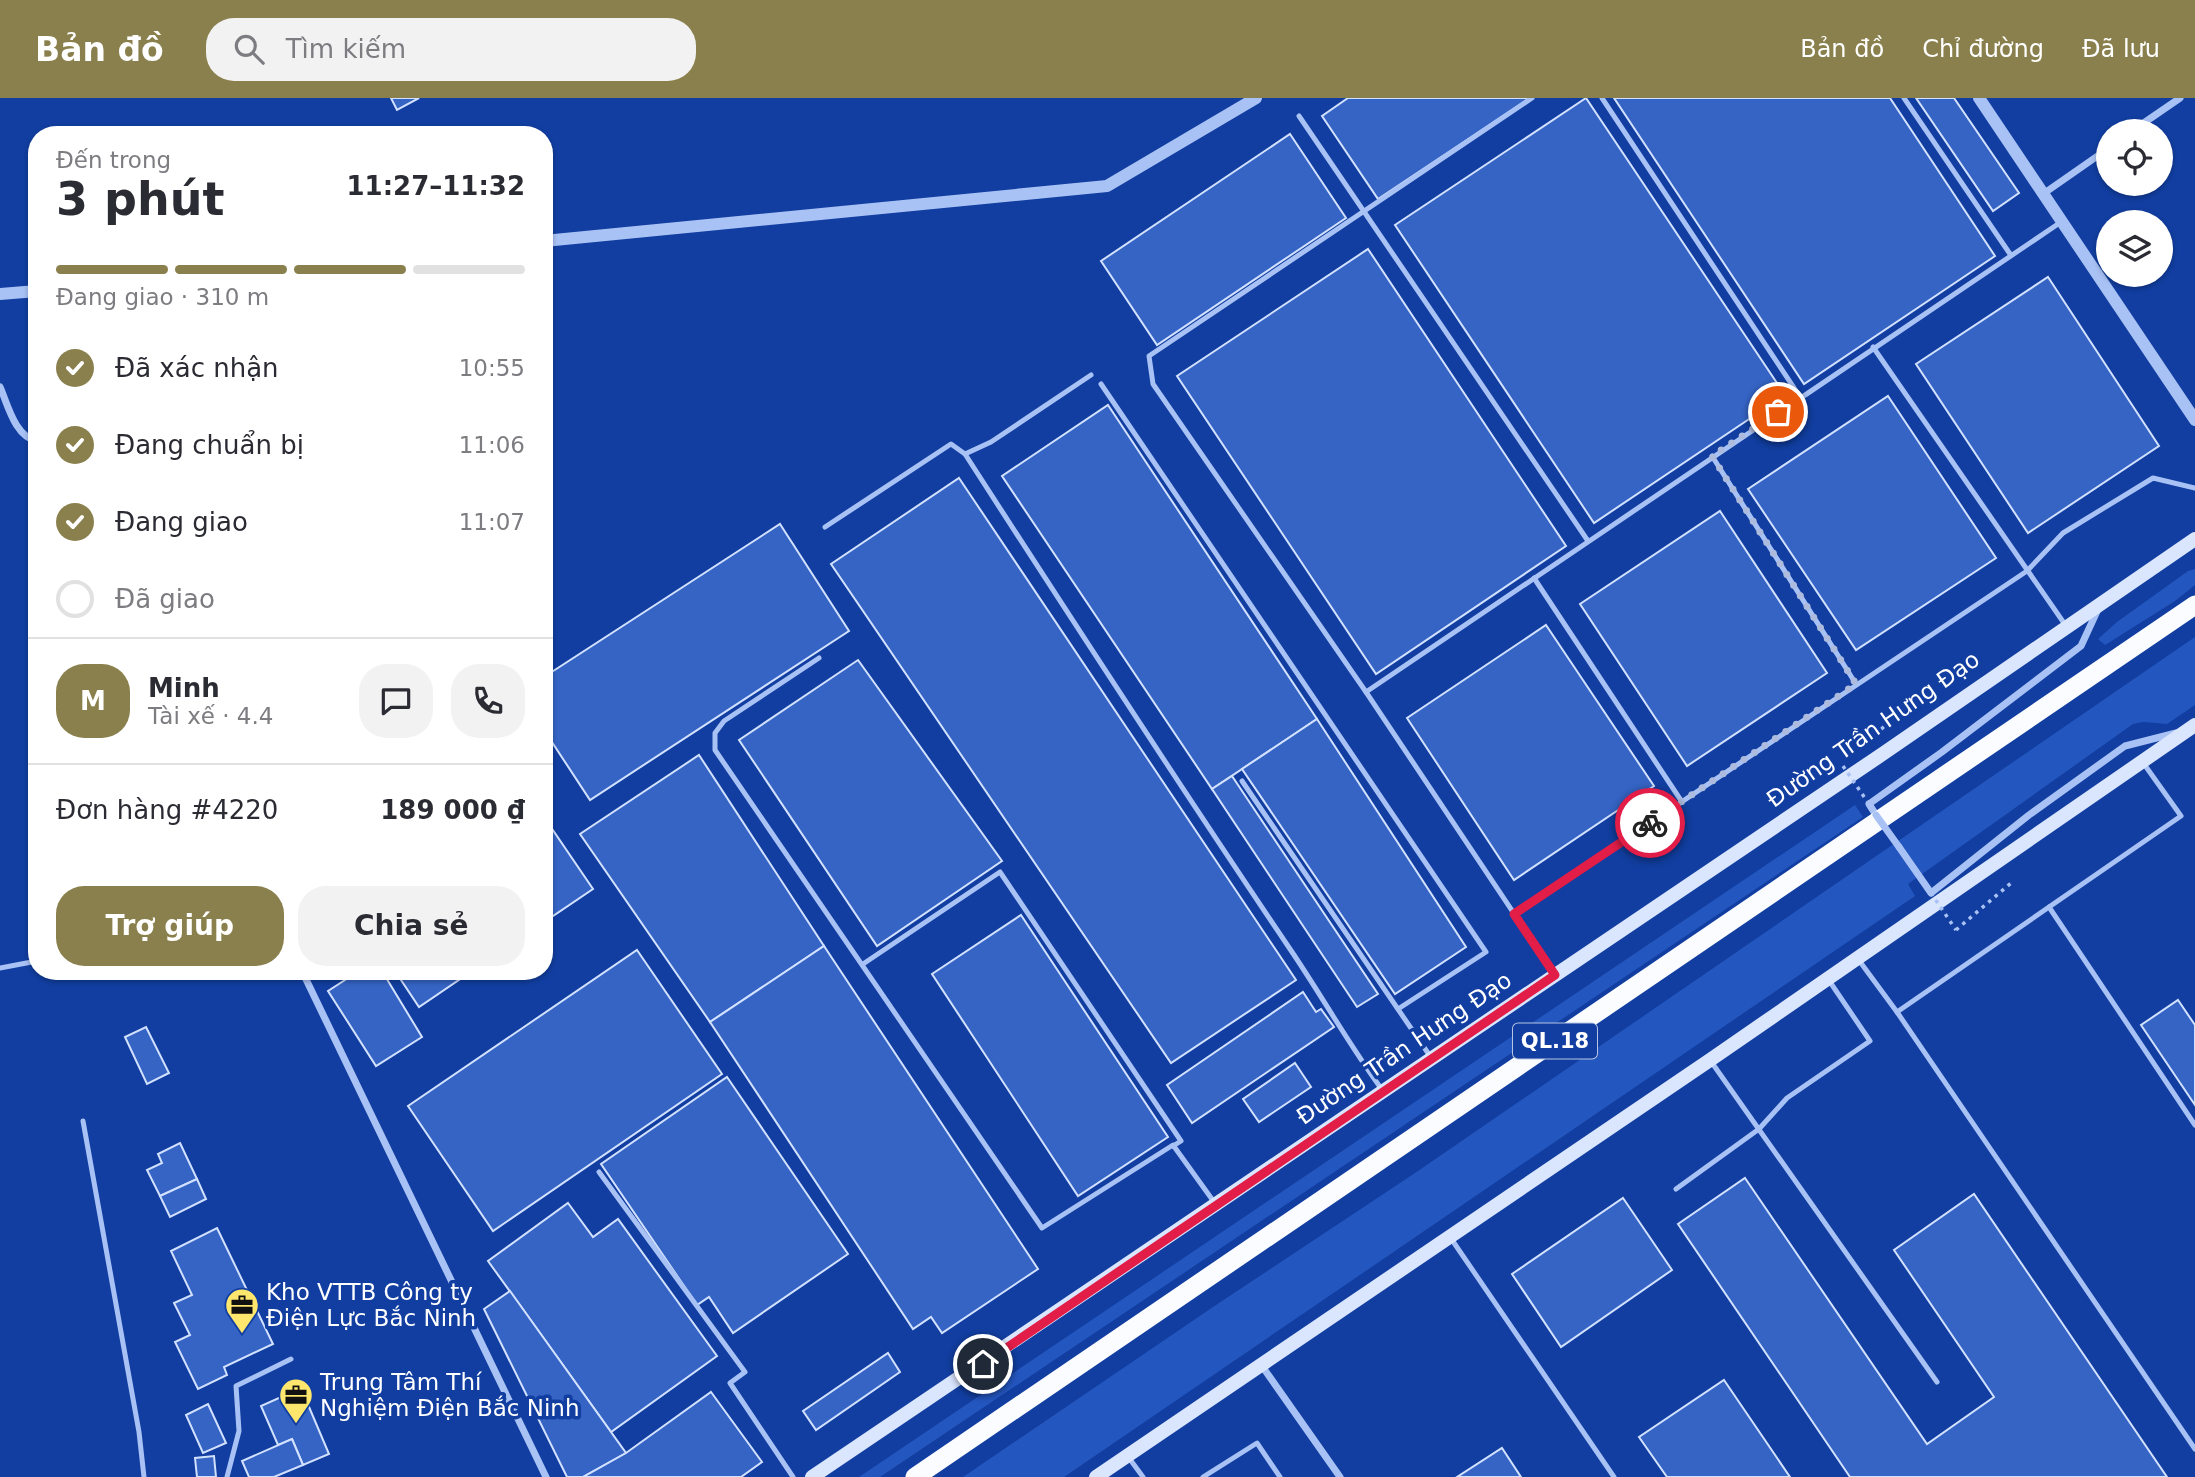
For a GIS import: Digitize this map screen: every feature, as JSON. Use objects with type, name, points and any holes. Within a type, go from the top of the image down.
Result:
[{"type":"highway","name":"QL.18","points":[[915,1477],[2195,605]]},
{"type":"main road","name":"Đường Trần Hưng Đạo","points":[[812,1477],[1870,762],[2195,538]]},
{"type":"main road","points":[[1096,1477],[1858,959],[2190,728]]},
{"type":"street","points":[[553,240],[1107,187],[1255,98]]},
{"type":"street","points":[[1979,98],[2195,420]]},
{"type":"street","points":[[2149,119],[2180,98]]},
{"type":"street","points":[[2043,194],[2096,157]]},
{"type":"street","points":[[0,294],[28,292]]},
{"type":"street","points":[[0,387],[19,429],[28,438]]},
{"type":"street","points":[[2103,600],[2081,646],[1869,804],[1931,893],[2053,797],[2125,746],[2190,728]]},
{"type":"street","points":[[306,980],[546,1477]]},
{"type":"street","points":[[1262,1366],[1340,1477]]},
{"type":"lane","points":[[1532,98],[1149,356],[1153,384],[1366,692],[1555,975]]},
{"type":"lane","points":[[1602,98],[1800,397]]},
{"type":"lane","points":[[1904,98],[2010,254]]},
{"type":"lane","points":[[1299,116],[1588,541]]},
{"type":"lane","points":[[1366,692],[2061,222]]},
{"type":"lane","points":[[1873,347],[2066,626]]},
{"type":"lane","points":[[965,454],[991,442],[1091,375]]},
{"type":"lane","points":[[1101,384],[1486,952],[1398,1009]]},
{"type":"lane","points":[[825,527],[951,444],[965,454],[1201,817],[1305,971],[1350,1046],[1383,1091]]},
{"type":"lane","points":[[1712,456],[1856,684]]},
{"type":"lane","points":[[1514,914],[2027,570],[2063,533],[2153,478],[2195,488]]},
{"type":"lane","points":[[1534,578],[1682,802]]},
{"type":"lane","points":[[819,659],[724,722],[717,729],[714,743],[719,757],[1042,1228],[1181,1141],[1000,872],[863,964]]},
{"type":"lane","points":[[1897,1012],[2181,816],[2142,761]]},
{"type":"lane","points":[[1242,780],[1432,1059]]},
{"type":"lane","points":[[2049,907],[2195,1125]]},
{"type":"lane","points":[[1858,959],[1897,1012],[2195,1449]]},
{"type":"lane","points":[[0,968],[28,963]]},
{"type":"lane","points":[[1676,1189],[1759,1129],[1787,1098],[1870,1041],[1828,979]]},
{"type":"lane","points":[[1710,1060],[1937,1382]]},
{"type":"lane","points":[[83,1121],[139,1432],[144,1477]]},
{"type":"lane","points":[[1173,1146],[1216,1205]]},
{"type":"lane","points":[[599,1172],[745,1372],[730,1383],[793,1477]]},
{"type":"lane","points":[[1450,1237],[1614,1477]]},
{"type":"lane","points":[[227,1477],[239,1431],[236,1386],[292,1359]]},
{"type":"lane","points":[[1203,1477],[1257,1443],[1280,1477]]},
{"type":"lane","points":[[1128,1455],[1143,1477]]},
{"type":"path","points":[[1843,766],[1869,804]]},
{"type":"path","points":[[1931,893],[1956,930],[2011,883]]},
{"type":"shaded area","points":[[2195,569],[2195,585],[2175,601],[2105,645],[2098,639],[2117,622],[2188,571]]},
{"type":"shaded area","points":[[2195,637],[2195,705],[2167,724],[2133,724],[1908,884],[1915,896],[1064,1477],[963,1477],[1418,1171]]},
{"type":"shaded area","points":[[1855,805],[1863,817],[880,1477],[859,1477]]},
{"type":"building","points":[[391,98],[419,98],[397,110]]},
{"type":"building","points":[[1348,98],[1530,98],[1378,199],[1322,116]]},
{"type":"building","points":[[1586,98],[1785,395],[1594,523],[1395,225]]},
{"type":"building","points":[[1614,98],[1890,98],[1995,256],[1804,384]]},
{"type":"building","points":[[1916,98],[1954,98],[2019,193],[1993,211]]},
{"type":"building","points":[[1290,134],[1346,218],[1157,345],[1101,261]]},
{"type":"building","points":[[1368,249],[1566,546],[1376,674],[1177,376]]},
{"type":"building","points":[[2048,277],[2159,446],[2028,533],[1916,364]]},
{"type":"building","points":[[1888,396],[1996,558],[1856,650],[1748,489]]},
{"type":"building","points":[[1108,405],[1317,719],[1212,789],[1002,476]]},
{"type":"building","points":[[959,478],[1296,980],[1171,1063],[831,564]]},
{"type":"building","points":[[1720,511],[1827,673],[1687,766],[1580,604]]},
{"type":"building","points":[[780,524],[849,631],[590,800],[553,744],[553,671]]},
{"type":"building","points":[[1546,625],[1654,786],[1514,880],[1407,718]]},
{"type":"building","points":[[858,660],[1002,861],[877,946],[739,740]]},
{"type":"building","points":[[1317,719],[1466,947],[1395,994],[1242,769]]},
{"type":"building","points":[[699,755],[824,946],[710,1022],[580,834]]},
{"type":"building","points":[[1232,776],[1378,994],[1357,1007],[1212,789]]},
{"type":"building","points":[[553,830],[593,889],[553,916]]},
{"type":"building","points":[[1021,915],[1168,1137],[1078,1196],[932,974]]},
{"type":"building","points":[[824,946],[1038,1269],[942,1333],[931,1317],[913,1329],[710,1022]]},
{"type":"building","points":[[637,950],[722,1074],[493,1231],[408,1106]]},
{"type":"building","points":[[345,980],[387,980],[422,1037],[376,1066],[328,991]]},
{"type":"building","points":[[401,980],[459,980],[419,1007]]},
{"type":"building","points":[[1303,992],[1316,1012],[1321,1009],[1334,1027],[1192,1123],[1167,1085]]},
{"type":"building","points":[[2178,1000],[2195,1025],[2195,1105],[2141,1025]]},
{"type":"building","points":[[146,1027],[169,1073],[147,1084],[125,1037]]},
{"type":"building","points":[[1295,1063],[1311,1087],[1259,1122],[1243,1099]]},
{"type":"building","points":[[727,1077],[848,1254],[733,1333],[709,1297],[697,1305],[601,1164]]},
{"type":"building","points":[[180,1143],[197,1179],[160,1196],[147,1170],[162,1163],[158,1154]]},
{"type":"building","points":[[1745,1178],[1927,1444],[1994,1397],[1894,1250],[1974,1194],[2167,1477],[1850,1477],[1678,1224]]},
{"type":"building","points":[[197,1179],[206,1199],[170,1217],[160,1196]]},
{"type":"building","points":[[1623,1198],[1672,1270],[1561,1347],[1512,1274]]},
{"type":"building","points":[[568,1203],[593,1237],[618,1219],[717,1356],[611,1432],[488,1261]]},
{"type":"building","points":[[217,1228],[273,1344],[224,1367],[227,1375],[198,1389],[175,1342],[190,1335],[174,1303],[192,1295],[171,1251]]},
{"type":"building","points":[[510,1291],[626,1453],[583,1477],[567,1477],[484,1309]]},
{"type":"building","points":[[888,1353],[900,1372],[816,1430],[803,1411]]},
{"type":"building","points":[[1724,1380],[1790,1477],[1667,1477],[1639,1437]]},
{"type":"building","points":[[301,1388],[329,1454],[303,1465],[292,1439],[278,1445],[261,1406]]},
{"type":"building","points":[[711,1392],[762,1462],[741,1477],[583,1477],[626,1453]]},
{"type":"building","points":[[208,1404],[226,1443],[203,1453],[186,1415]]},
{"type":"building","points":[[292,1439],[303,1465],[274,1477],[249,1477],[242,1461]]},
{"type":"building","points":[[1502,1448],[1521,1477],[1457,1477]]},
{"type":"building","points":[[214,1456],[216,1477],[197,1477],[195,1458]]},
{"type":"way so far","points":[[1650,823],[1856,684],[1712,456],[1778,412]]},
{"type":"place","name":"Kho VTTB Công ty Điện Lực Bắc Ninh","points":[[242,1335]]},
{"type":"place","name":"Trung Tâm Thí Nghiệm Điện Bắc Ninh","points":[[296,1425]]},
{"type":"route","points":[[983,1364],[1555,975],[1514,914],[1650,823]]}]
